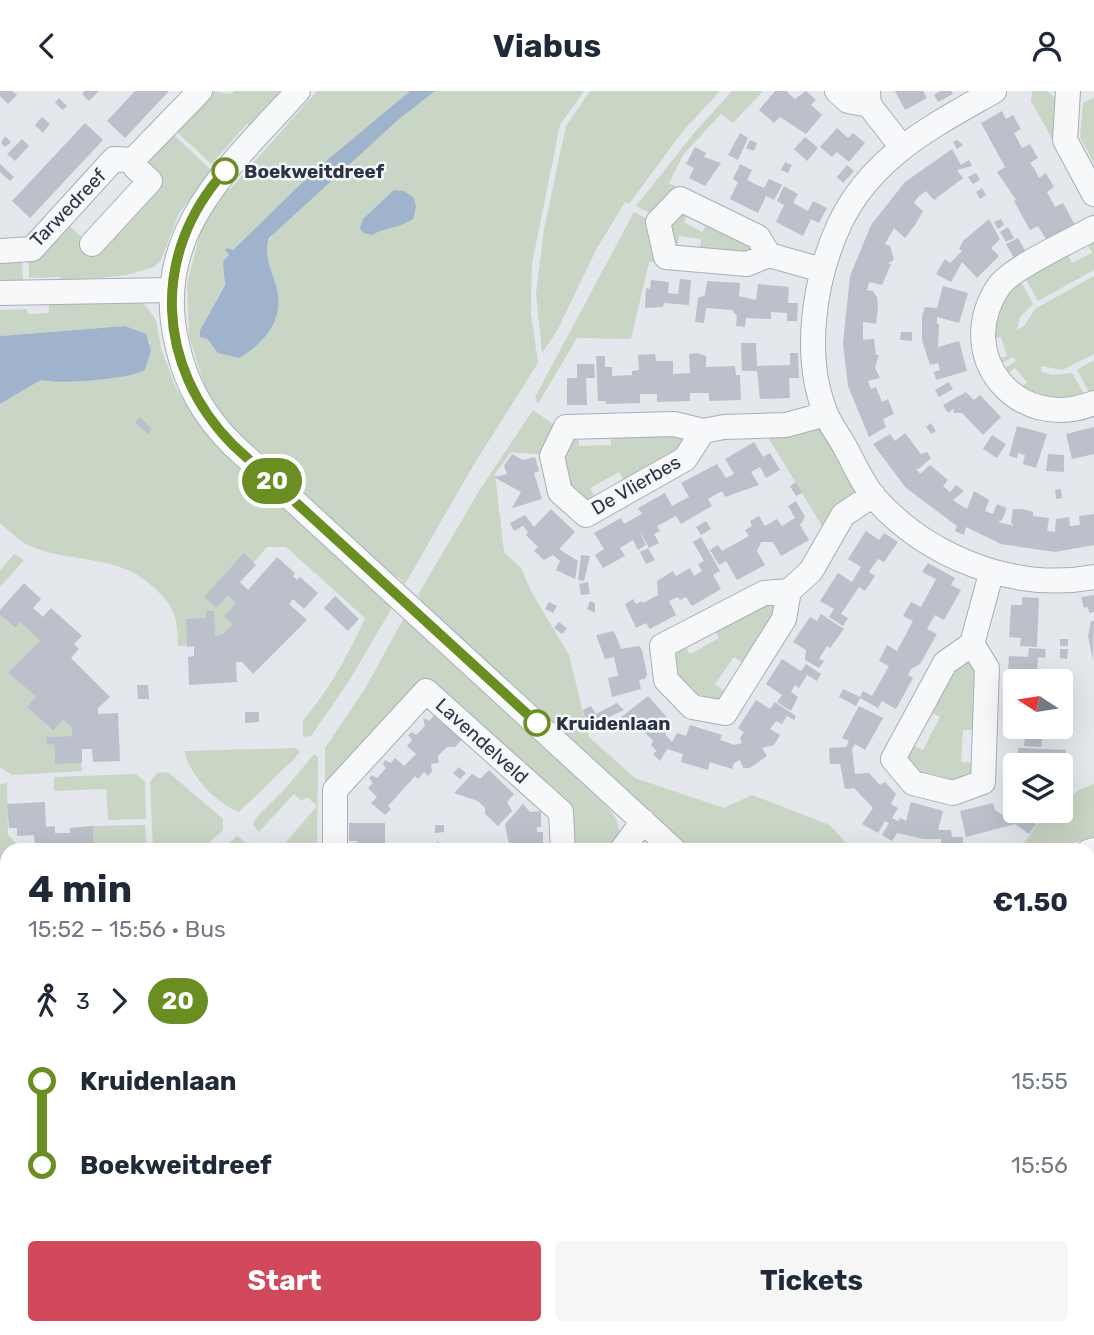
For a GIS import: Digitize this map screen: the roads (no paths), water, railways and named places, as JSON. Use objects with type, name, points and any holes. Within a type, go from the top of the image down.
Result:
[{"type":"street","name":"Tarwedreef","points":[[0,251],[32,249],[114,159],[133,160],[200,91]]},
{"type":"street","points":[[298,91],[215,183],[202,201],[182,242],[171,290],[171,317],[184,374],[215,426],[422,617],[657,840]]},
{"type":"street","points":[[837,91],[848,101],[869,98],[901,146]]},
{"type":"street","points":[[994,91],[901,146],[871,178],[841,221],[822,270],[816,307],[815,362],[826,414],[873,495],[894,516],[937,547],[991,574],[1041,579],[1094,577]]},
{"type":"street","points":[[1068,91],[1065,139],[1094,194]]},
{"type":"street","name":"Tarwedreef","points":[[92,244],[150,181],[135,167],[133,160]]},
{"type":"street","points":[[1094,228],[999,285],[985,317],[984,350],[993,372],[1009,395],[1029,405],[1051,411],[1073,410],[1094,403]]},
{"type":"street","points":[[769,255],[822,270]]},
{"type":"street","points":[[0,293],[171,290]]},
{"type":"street","name":"De Vlierbes","points":[[703,431],[685,459],[586,515],[560,492],[552,456],[566,427],[674,424],[703,431],[724,426],[786,425],[826,414]]},
{"type":"street","points":[[789,591],[764,593],[662,646],[666,680],[692,707],[725,713],[784,619],[789,591],[811,571],[844,515],[873,495]]},
{"type":"street","points":[[972,644],[987,668],[983,782],[953,793],[913,783],[893,759],[945,663],[972,644],[991,574]]},
{"type":"street","name":"Lavendelveld","points":[[335,843],[335,790],[426,691],[561,812],[563,843]]},
{"type":"water","points":[[410,91],[435,91],[398,120],[269,238],[268,256],[276,286],[278,309],[276,319],[265,337],[239,358],[218,353],[207,339],[200,337],[200,330],[225,285],[223,261],[229,255],[225,250],[233,250],[314,171]]},
{"type":"water","points":[[394,190],[404,191],[414,198],[416,207],[413,219],[372,235],[363,233],[360,228],[363,219]]},
{"type":"water","points":[[125,326],[146,334],[151,350],[145,370],[125,376],[93,380],[41,380],[0,404],[0,336]]},
{"type":"place","name":"Boekweitdreef","points":[[225,171]]},
{"type":"place","name":"Kruidenlaan","points":[[537,723]]}]
